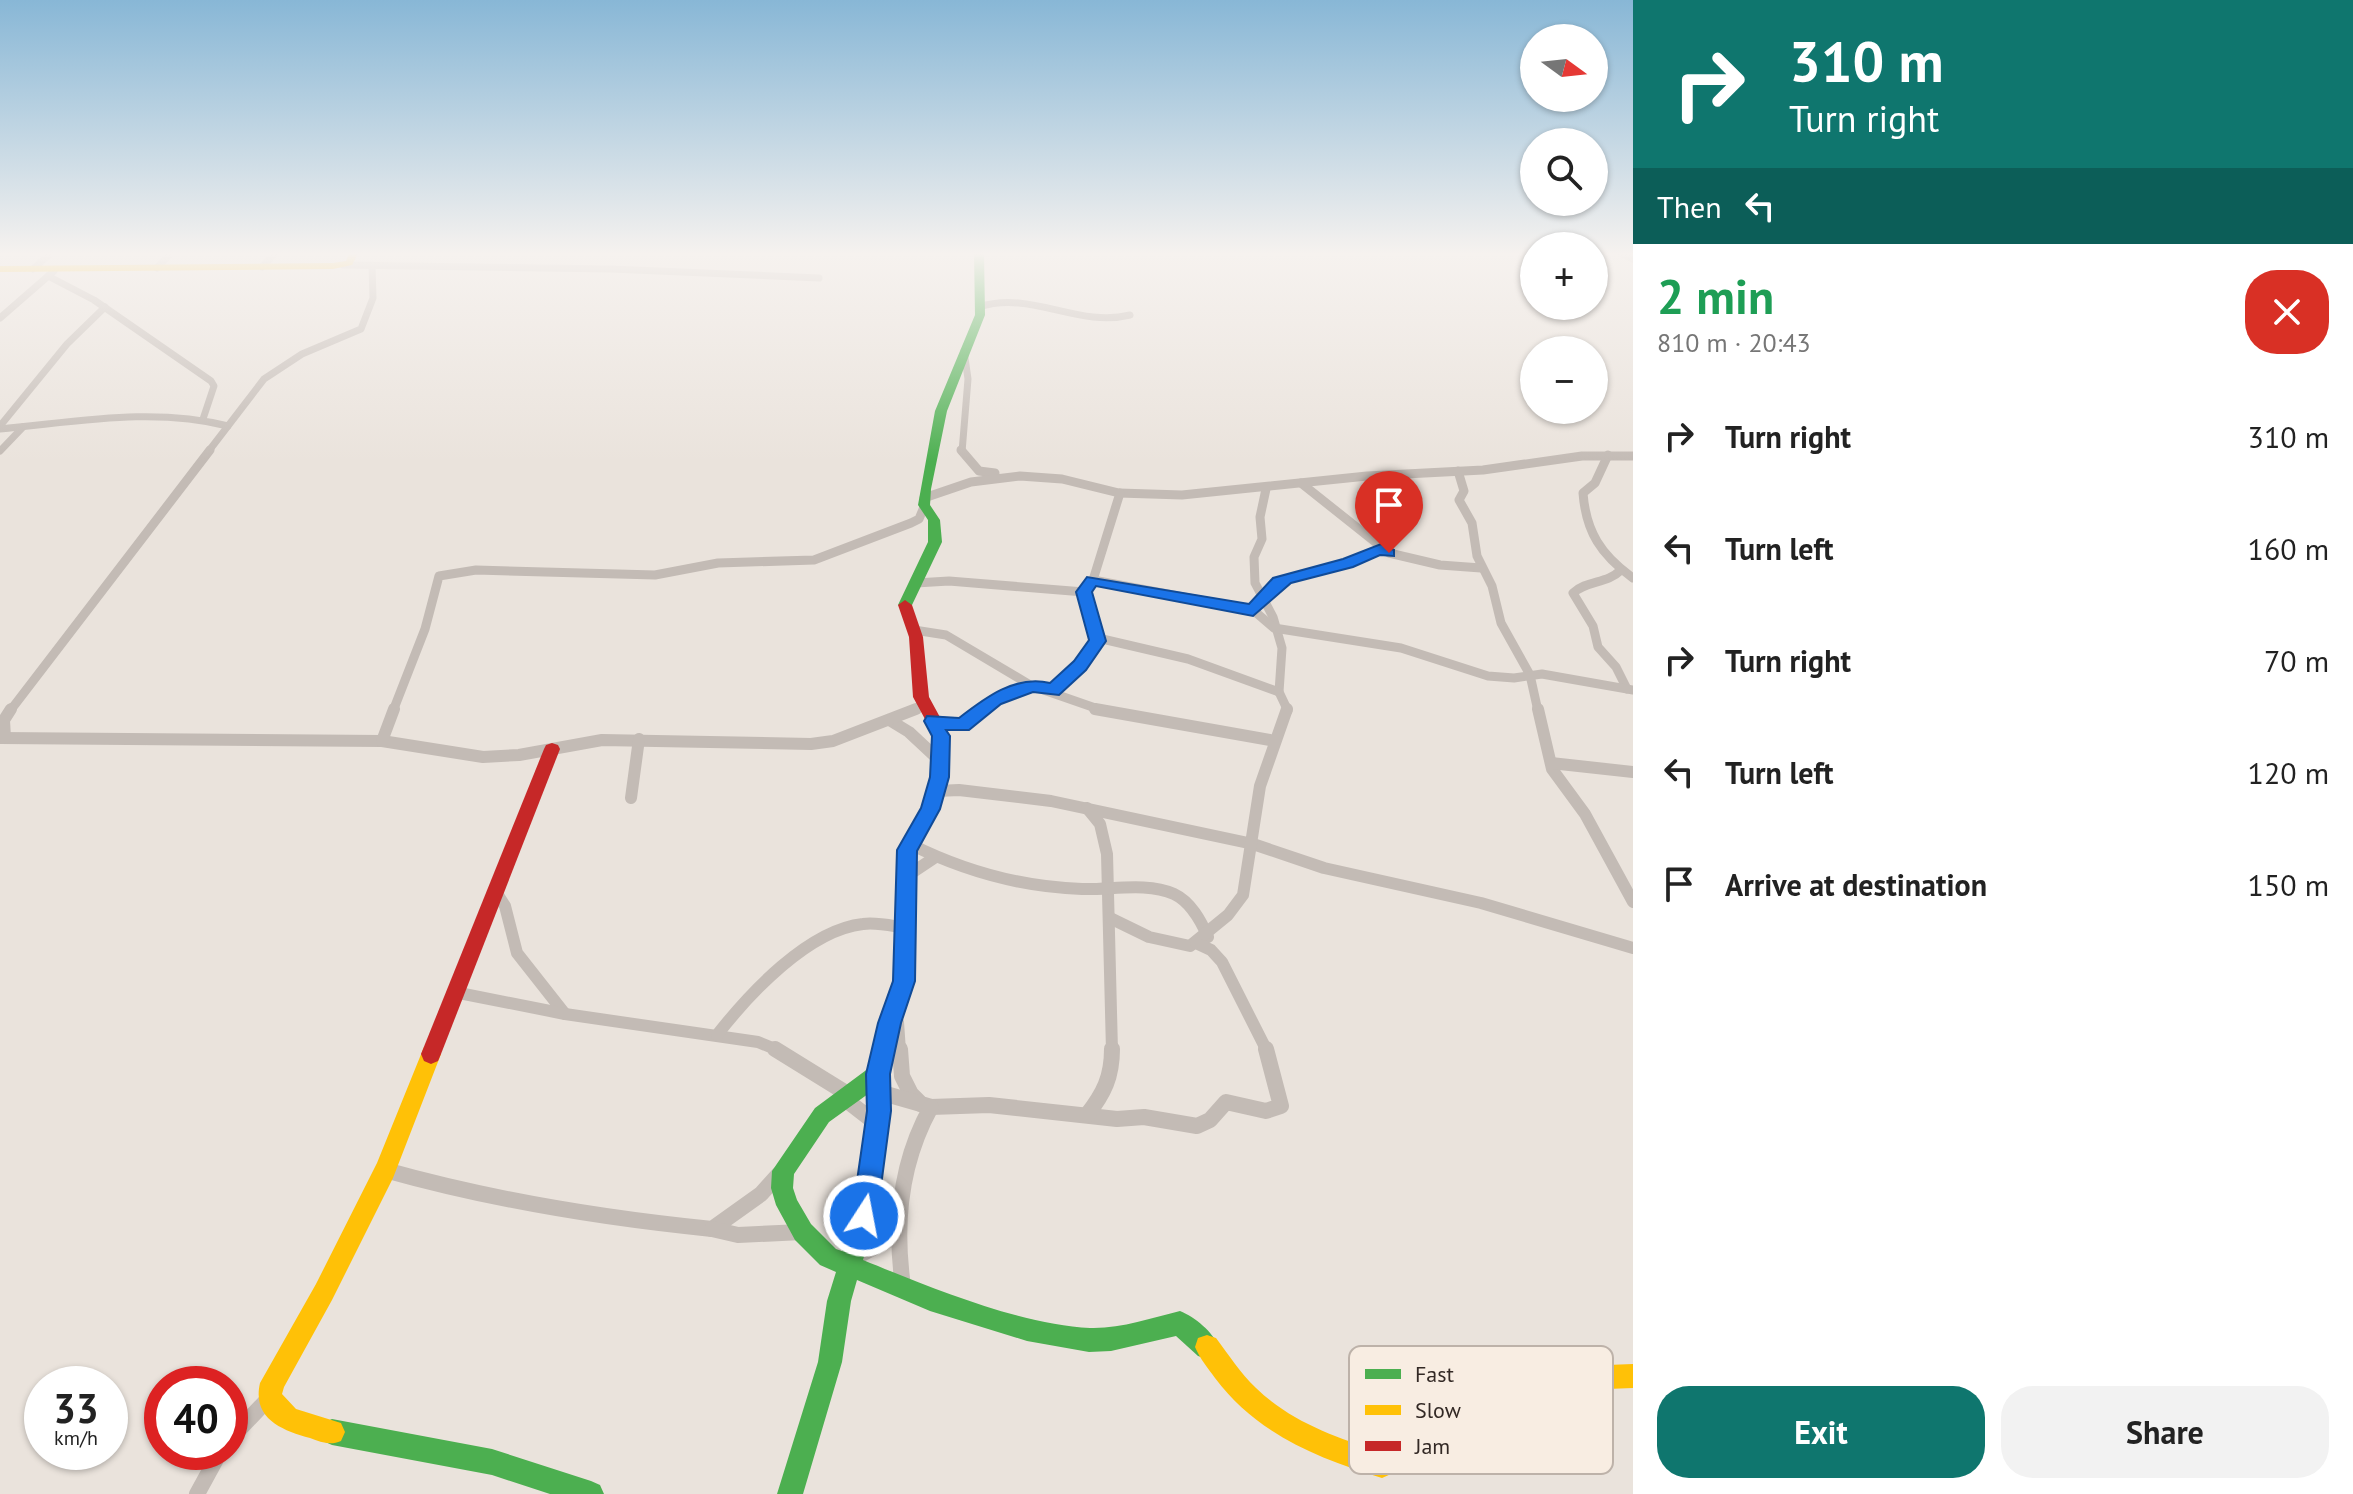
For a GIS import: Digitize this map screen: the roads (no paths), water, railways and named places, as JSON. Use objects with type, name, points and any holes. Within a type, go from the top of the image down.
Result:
[{"type":"street","points":[[0,427],[90,322]]},
{"type":"street","points":[[126,322],[211,381],[214,386],[203,419]]},
{"type":"street","points":[[364,322],[361,329],[302,354],[271,373],[2,721],[2,738],[382,741],[483,757],[585,742],[639,739],[795,745],[833,741],[924,706]]},
{"type":"street","points":[[382,741],[425,629],[439,576],[476,570],[655,575],[718,563],[814,560],[919,519],[941,411],[977,322]]},
{"type":"street","points":[[964,351],[968,379],[961,455],[982,472],[1054,478],[1120,493],[1191,496],[1301,483],[1500,468],[1554,457],[1633,456]]},
{"type":"street","points":[[0,427],[137,417],[203,419],[228,426]]},
{"type":"street","points":[[0,451],[23,427]]},
{"type":"street","points":[[1608,455],[1595,483],[1583,493],[1583,519],[1605,556],[1633,578]]},
{"type":"street","points":[[1458,471],[1464,491],[1459,500],[1472,523],[1481,568],[1492,586],[1501,623],[1530,675],[1555,776],[1576,800],[1612,859],[1633,902]]},
{"type":"street","points":[[924,503],[971,480],[1011,476]]},
{"type":"street","points":[[1301,483],[1381,549],[1422,562],[1481,568]]},
{"type":"street","points":[[1110,918],[1159,940],[1190,946],[1228,915],[1243,895],[1253,844],[1253,820],[1268,759],[1288,712],[1279,692],[1283,655],[1256,588],[1254,557],[1262,539],[1260,521],[1266,489]]},
{"type":"street","points":[[1084,592],[1093,580],[1120,493]]},
{"type":"street","points":[[790,1494],[830,1362],[839,1301],[869,1197],[878,1125],[878,1074],[904,981],[906,877],[910,844],[926,818],[939,777],[941,736],[924,706],[914,630],[904,607],[935,542],[935,523],[924,503]]},
{"type":"street","points":[[1253,610],[1278,582],[1348,563],[1381,549]]},
{"type":"street","points":[[1621,570],[1615,578],[1579,586],[1573,593],[1593,626],[1598,647],[1630,689]]},
{"type":"street","points":[[1093,580],[1253,610],[1274,628],[1401,648],[1488,676],[1561,676],[1630,689]]},
{"type":"street","points":[[916,583],[949,581],[1084,592]]},
{"type":"street","points":[[1053,691],[1080,666],[1098,638],[1084,592]]},
{"type":"street","points":[[914,630],[956,639],[1032,686],[1108,713],[1275,741]]},
{"type":"street","points":[[1098,638],[1188,659],[1279,692]]},
{"type":"street","points":[[933,721],[963,725],[995,699],[1032,686]]},
{"type":"street","points":[[891,721],[909,732],[939,777],[959,790],[1086,808],[1144,824],[1253,844],[1324,868],[1481,903],[1633,948]]},
{"type":"street","points":[[1256,737],[1268,759]]},
{"type":"street","points":[[631,798],[639,739]]},
{"type":"street","points":[[248,1420],[269,1398],[272,1383],[285,1355],[324,1292],[385,1170],[552,749]]},
{"type":"street","points":[[1551,763],[1633,772]]},
{"type":"street","points":[[1086,808],[1100,824],[1107,854],[1105,890],[1110,918],[1112,1070],[1105,1092],[1087,1115]]},
{"type":"street","points":[[879,1092],[926,1106],[989,1105],[1087,1115],[1144,1117],[1197,1126],[1210,1120],[1226,1102],[1236,1101],[1265,1112],[1281,1106],[1280,1090],[1247,1005],[1215,952],[1201,938],[1190,906],[1171,892],[1105,890],[1022,882],[934,858],[910,844]]},
{"type":"street","points":[[906,877],[920,864],[934,858]]},
{"type":"street","points":[[496,892],[505,906],[517,953],[565,1014]]},
{"type":"street","points":[[717,1035],[746,998],[812,946],[858,924],[906,928]]},
{"type":"street","points":[[454,992],[565,1014],[717,1035],[774,1047],[849,1098],[878,1125]]},
{"type":"street","points":[[899,997],[896,1039],[902,1076],[926,1106]]},
{"type":"street","points":[[712,1229],[761,1194],[783,1171],[822,1115],[878,1074]]},
{"type":"street","points":[[903,1286],[898,1235],[911,1150],[926,1106]]},
{"type":"street","points":[[385,1170],[442,1186],[618,1220],[712,1229],[738,1235],[803,1232]]},
{"type":"street","points":[[783,1171],[782,1188],[787,1205],[803,1232],[827,1255],[930,1299],[1027,1329],[1089,1340],[1122,1338],[1180,1323],[1199,1339],[1246,1396],[1263,1410],[1327,1448],[1349,1455]]},
{"type":"street","points":[[850,1263],[898,1235]]},
{"type":"street","points":[[827,1255],[839,1301]]},
{"type":"street","points":[[1613,1377],[1633,1376]]},
{"type":"street","points":[[269,1398],[288,1419],[319,1430],[492,1462],[591,1494]]},
{"type":"street","points":[[197,1494],[210,1470]]}]
